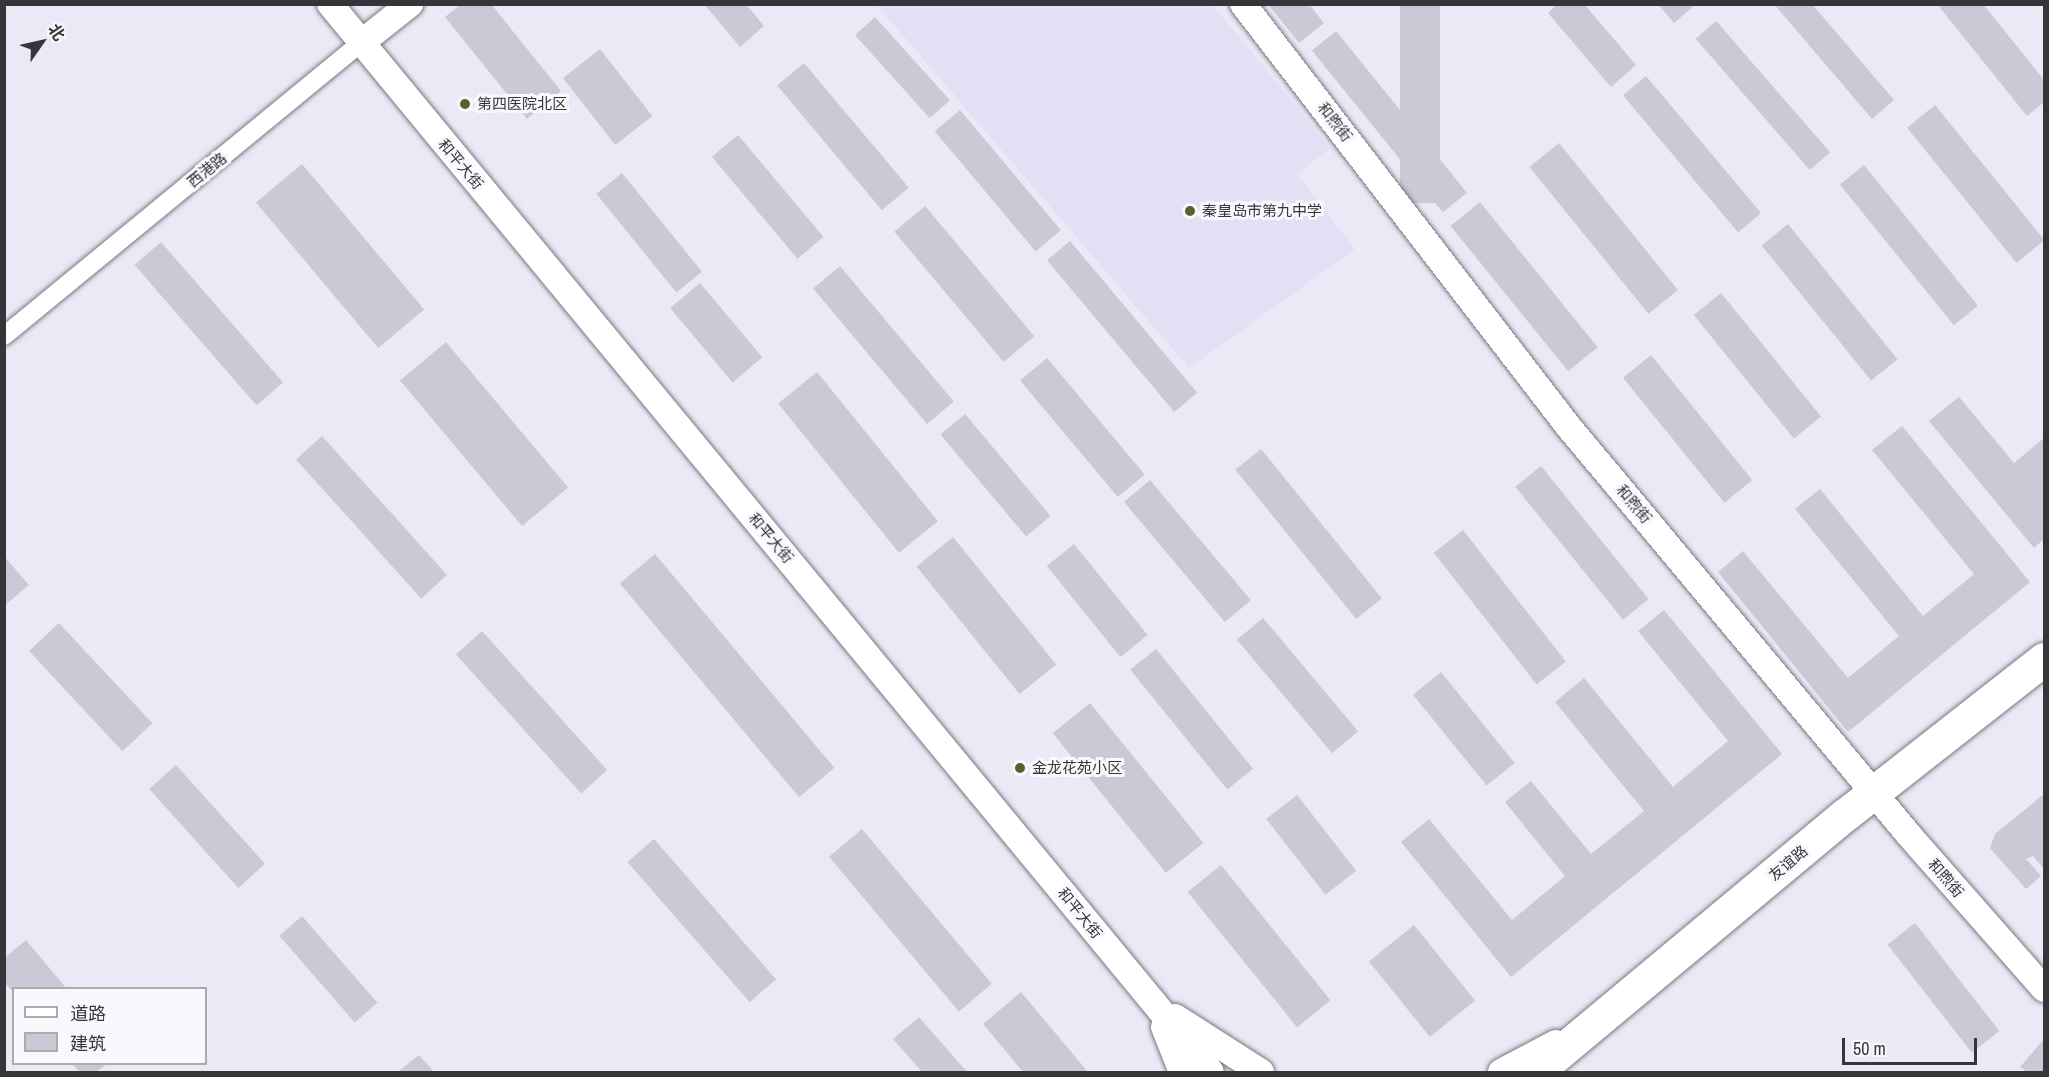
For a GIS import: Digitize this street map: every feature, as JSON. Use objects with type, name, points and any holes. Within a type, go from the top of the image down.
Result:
[{"type":"highway","name":"友谊路","points":[[1536,1072],[1875,792],[2044,659]]},
{"type":"main road","name":"和平大街","points":[[330,4],[1211,1072]]},
{"type":"main road","name":"西港路","points":[[361,43],[410,4]]},
{"type":"main road","name":"和煦街","points":[[1243,4],[1568,426],[1875,792],[2044,989]]},
{"type":"main road","points":[[1155,1004],[1182,1072]]},
{"type":"main road","points":[[1155,1004],[1260,1072]]},
{"type":"main road","points":[[1501,1072],[1601,1018]]},
{"type":"main road","points":[[1560,1072],[1601,1018]]},
{"type":"street","name":"西港路","points":[[4,336],[361,43]]},
{"type":"shaded area","name":"秦皇岛市第九中学","points":[[877,5],[1213,5],[1330,148],[1297,174],[1355,249],[1189,368]]},
{"type":"building","points":[[461,4],[491,4],[561,91],[527,119],[445,17]]},
{"type":"building","points":[[704,4],[746,4],[764,26],[740,47]]},
{"type":"building","points":[[1268,4],[1309,4],[1324,23],[1299,43]]},
{"type":"building","points":[[1400,4],[1440,4],[1440,203],[1400,203]]},
{"type":"building","points":[[1557,4],[1584,4],[1636,65],[1611,87],[1548,13]]},
{"type":"building","points":[[1658,4],[1696,4],[1674,23]]},
{"type":"building","points":[[1774,4],[1812,4],[1894,100],[1872,119]]},
{"type":"building","points":[[1937,4],[1983,4],[2044,80],[2044,102],[2027,116]]},
{"type":"building","points":[[875,17],[950,100],[930,118],[855,35]]},
{"type":"building","points":[[1716,21],[1830,152],[1810,170],[1696,39]]},
{"type":"building","points":[[1336,31],[1467,193],[1443,212],[1312,51]]},
{"type":"building","points":[[600,49],[652,116],[615,145],[563,78]]},
{"type":"building","points":[[804,63],[909,188],[882,210],[777,85]]},
{"type":"building","points":[[1646,76],[1761,213],[1738,232],[1623,95]]},
{"type":"building","points":[[1935,105],[2044,240],[2017,263],[1907,128]]},
{"type":"building","points":[[960,110],[1061,230],[1036,251],[935,131]]},
{"type":"building","points":[[738,135],[823,237],[797,259],[712,157]]},
{"type":"building","points":[[1559,143],[1678,290],[1648,314],[1529,167]]},
{"type":"building","points":[[302,164],[424,310],[378,348],[256,203]]},
{"type":"building","points":[[1864,165],[1978,306],[1954,325],[1840,185]]},
{"type":"building","points":[[622,173],[702,272],[676,292],[596,194]]},
{"type":"building","points":[[1480,202],[1598,347],[1568,371],[1450,226]]},
{"type":"building","points":[[925,206],[1034,336],[1004,362],[894,232]]},
{"type":"building","points":[[1788,224],[1898,359],[1871,381],[1762,245]]},
{"type":"building","points":[[1070,241],[1197,393],[1174,412],[1047,260]]},
{"type":"building","points":[[161,242],[283,382],[257,405],[135,265]]},
{"type":"building","points":[[840,266],[954,402],[927,424],[813,288]]},
{"type":"building","points":[[700,283],[762,357],[732,382],[670,308]]},
{"type":"building","points":[[1721,293],[1821,417],[1794,439],[1694,315]]},
{"type":"building","points":[[446,342],[568,488],[522,526],[400,381]]},
{"type":"building","points":[[1651,355],[1752,480],[1724,503],[1623,378]]},
{"type":"building","points":[[1047,358],[1145,474],[1118,497],[1020,380]]},
{"type":"building","points":[[817,372],[938,521],[899,553],[778,403]]},
{"type":"building","points":[[1959,397],[2014,463],[2044,438],[2044,539],[2034,548],[1929,421]]},
{"type":"building","points":[[965,414],[1050,516],[1026,536],[940,435]]},
{"type":"building","points":[[1902,426],[2030,582],[1848,732],[1718,572],[1743,551],[1848,678],[1899,636],[1795,509],[1820,489],[1923,616],[1974,574],[1872,450]]},
{"type":"building","points":[[322,436],[447,575],[421,598],[296,459]]},
{"type":"building","points":[[1261,449],[1382,598],[1356,619],[1235,470]]},
{"type":"building","points":[[1541,466],[1649,599],[1623,620],[1515,487]]},
{"type":"building","points":[[1150,480],[1251,600],[1225,622],[1124,502]]},
{"type":"building","points":[[1463,530],[1566,662],[1537,684],[1434,553]]},
{"type":"building","points":[[953,537],[1056,664],[1020,694],[916,567]]},
{"type":"building","points":[[1074,544],[1148,635],[1120,657],[1047,566]]},
{"type":"building","points":[[655,554],[834,768],[799,797],[620,584]]},
{"type":"building","points":[[4,556],[29,585],[4,606]]},
{"type":"building","points":[[1664,610],[1782,754],[1511,977],[1401,842],[1429,819],[1512,920],[1565,876],[1505,802],[1531,781],[1591,854],[1644,811],[1555,702],[1584,678],[1673,787],[1728,741],[1638,631]]},
{"type":"building","points":[[1263,618],[1358,731],[1332,753],[1237,640]]},
{"type":"building","points":[[59,623],[152,723],[122,751],[29,651]]},
{"type":"building","points":[[482,631],[607,770],[581,793],[456,654]]},
{"type":"building","points":[[1156,649],[1253,769],[1227,789],[1130,670]]},
{"type":"building","points":[[1441,672],[1515,763],[1487,786],[1413,695]]},
{"type":"building","points":[[1090,703],[1203,843],[1166,873],[1053,733]]},
{"type":"building","points":[[176,765],[265,864],[238,888],[149,789]]},
{"type":"building","points":[[2044,794],[2044,869],[2033,856],[2026,859],[2041,876],[2026,889],[1990,848],[1995,834]]},
{"type":"building","points":[[1297,795],[1356,871],[1325,895],[1266,819]]},
{"type":"building","points":[[862,829],[992,984],[959,1011],[829,857]]},
{"type":"building","points":[[654,839],[776,979],[750,1002],[628,862]]},
{"type":"building","points":[[1221,865],[1331,1000],[1297,1027],[1188,892]]},
{"type":"building","points":[[302,916],[377,1003],[355,1022],[279,936]]},
{"type":"building","points":[[1915,923],[1999,1031],[1972,1053],[1887,945]]},
{"type":"building","points":[[1414,925],[1475,1000],[1430,1037],[1369,962]]},
{"type":"building","points":[[26,940],[65,987],[12,987],[12,991],[4,982],[4,958]]},
{"type":"building","points":[[1021,992],[1088,1072],[1023,1072],[983,1024]]},
{"type":"building","points":[[919,1017],[967,1072],[922,1072],[893,1039]]},
{"type":"building","points":[[2044,1039],[2044,1072],[2027,1072],[2020,1067]]},
{"type":"building","points":[[419,1055],[434,1072],[398,1072]]},
{"type":"building","points":[[73,1065],[106,1065],[96,1072],[80,1072]]},
{"type":"place","name":"第四医院北区","points":[[465,104]]},
{"type":"place","name":"秦皇岛市第九中学","points":[[1190,211]]},
{"type":"place","name":"金龙花苑小区","points":[[1020,768]]}]
